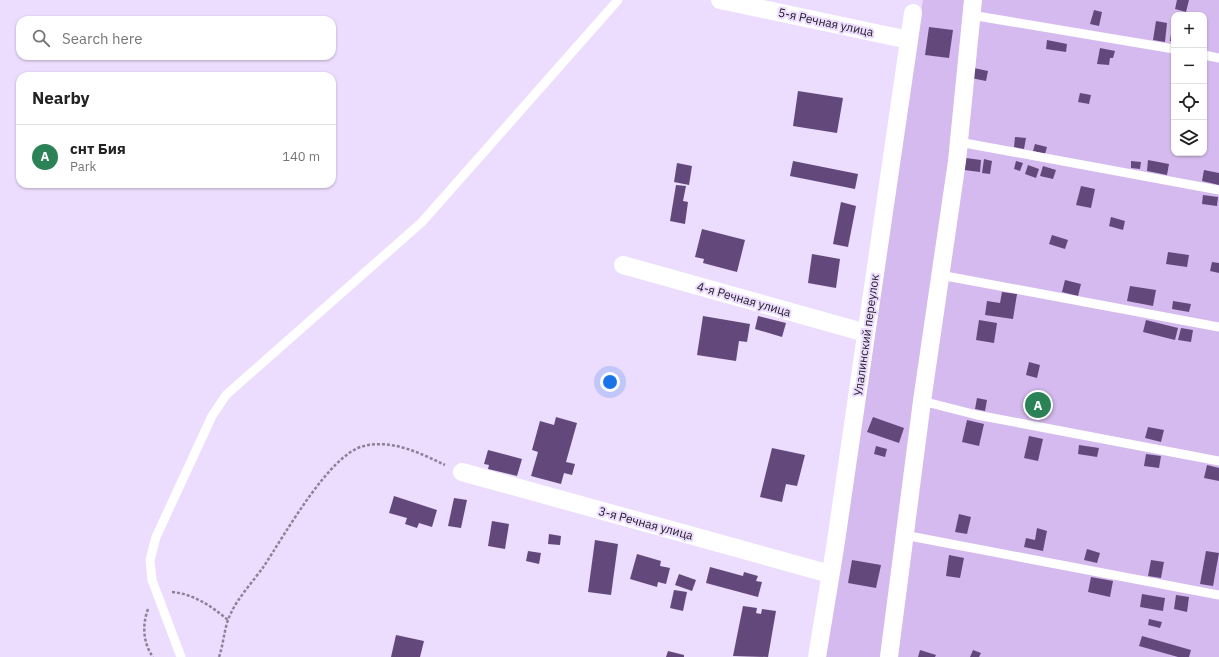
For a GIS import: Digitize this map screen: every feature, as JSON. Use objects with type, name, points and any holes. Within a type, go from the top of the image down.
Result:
[{"type":"street","name":"5-я Речная улица","points":[[720,0],[909,40]]},
{"type":"street","points":[[888,657],[922,401],[959,142],[972,7]]},
{"type":"street","name":"Улалинский переулок","points":[[817,657],[913,12]]},
{"type":"street","name":"4-я Речная улица","points":[[623,266],[866,333]]},
{"type":"street","name":"3-я Речная улица","points":[[462,472],[830,574]]},
{"type":"lane","points":[[181,657],[152,580],[150,560],[156,536],[212,416],[226,396],[422,222],[618,0]]},
{"type":"lane","points":[[972,7],[1171,48]]},
{"type":"lane","points":[[1207,56],[1219,58]]},
{"type":"lane","points":[[959,142],[1219,190]]},
{"type":"lane","points":[[940,275],[1219,328]]},
{"type":"lane","points":[[922,401],[977,415],[1219,461]]},
{"type":"lane","points":[[904,535],[1219,595]]},
{"type":"path","points":[[220,657],[231,611],[265,565],[296,516],[337,462],[349,451],[362,446],[377,444],[394,446],[411,450],[462,472]]},
{"type":"path","points":[[153,657],[144,638],[145,618],[149,605],[158,594],[166,592],[192,597],[206,603],[228,620]]},
{"type":"shaded area","points":[[923,0],[1219,0],[1219,657],[817,657]]},
{"type":"building","points":[[1177,0],[1189,0],[1186,12],[1175,9]]},
{"type":"building","points":[[1094,10],[1102,12],[1099,26],[1090,24]]},
{"type":"building","points":[[1156,21],[1167,23],[1165,42],[1153,40]]},
{"type":"building","points":[[929,27],[953,30],[949,58],[925,55]]},
{"type":"building","points":[[1047,40],[1067,44],[1066,52],[1046,49]]},
{"type":"building","points":[[1100,48],[1115,51],[1113,58],[1110,58],[1109,65],[1097,64]]},
{"type":"building","points":[[974,68],[988,71],[986,81],[971,78]]},
{"type":"building","points":[[798,91],[843,98],[837,133],[793,126]]},
{"type":"building","points":[[1080,93],[1091,95],[1089,104],[1078,102]]},
{"type":"building","points":[[1015,137],[1026,138],[1024,149],[1014,147]]},
{"type":"building","points":[[1035,144],[1047,147],[1045,154],[1033,151]]},
{"type":"building","points":[[966,158],[981,160],[980,172],[964,170]]},
{"type":"building","points":[[984,159],[992,161],[990,174],[982,173]]},
{"type":"building","points":[[1148,160],[1169,164],[1167,175],[1147,171]]},
{"type":"building","points":[[793,161],[858,174],[855,189],[790,176]]},
{"type":"building","points":[[1016,161],[1023,163],[1020,171],[1014,169]]},
{"type":"building","points":[[1131,161],[1141,162],[1140,169],[1131,168]]},
{"type":"building","points":[[677,163],[692,166],[689,185],[674,182]]},
{"type":"building","points":[[1028,165],[1039,169],[1036,178],[1025,174]]},
{"type":"building","points":[[1043,166],[1056,170],[1053,179],[1040,176]]},
{"type":"building","points":[[1204,170],[1219,173],[1219,185],[1202,181]]},
{"type":"building","points":[[676,185],[686,186],[683,201],[688,202],[685,224],[670,221]]},
{"type":"building","points":[[1081,186],[1095,189],[1091,208],[1076,205]]},
{"type":"building","points":[[1203,195],[1218,197],[1217,206],[1202,204]]},
{"type":"building","points":[[841,202],[856,206],[848,247],[833,244]]},
{"type":"building","points":[[1111,217],[1125,221],[1123,230],[1109,226]]},
{"type":"building","points":[[702,229],[745,240],[737,272],[703,263],[704,259],[695,257]]},
{"type":"building","points":[[1052,235],[1068,240],[1065,249],[1049,244]]},
{"type":"building","points":[[1168,252],[1189,255],[1187,267],[1166,264]]},
{"type":"building","points":[[812,254],[840,259],[836,288],[808,283]]},
{"type":"building","points":[[1212,262],[1219,263],[1219,273],[1210,271]]},
{"type":"building","points":[[1065,280],[1081,284],[1078,296],[1062,292]]},
{"type":"building","points":[[1130,286],[1156,290],[1153,306],[1127,301]]},
{"type":"building","points":[[1002,292],[1017,294],[1013,319],[985,315],[987,301],[1000,303]]},
{"type":"building","points":[[1173,301],[1191,304],[1189,312],[1172,309]]},
{"type":"building","points":[[703,316],[750,324],[747,342],[739,341],[736,361],[697,355]]},
{"type":"building","points":[[758,316],[786,323],[782,337],[755,329]]},
{"type":"building","points":[[979,320],[997,323],[994,343],[976,340]]},
{"type":"building","points":[[1146,320],[1178,328],[1175,340],[1143,332]]},
{"type":"building","points":[[1181,328],[1193,330],[1191,342],[1178,340]]},
{"type":"building","points":[[1029,362],[1040,365],[1037,378],[1026,375]]},
{"type":"building","points":[[977,398],[987,400],[985,411],[975,409]]},
{"type":"building","points":[[556,417],[577,423],[566,462],[575,464],[572,475],[564,473],[561,484],[531,476],[538,452],[532,450],[540,421],[554,425]]},
{"type":"building","points":[[873,417],[904,428],[899,443],[867,432]]},
{"type":"building","points":[[967,420],[984,424],[979,446],[962,442]]},
{"type":"building","points":[[1148,427],[1164,430],[1161,442],[1145,438]]},
{"type":"building","points":[[1029,436],[1043,439],[1038,461],[1024,458]]},
{"type":"building","points":[[1079,445],[1099,448],[1097,457],[1078,454]]},
{"type":"building","points":[[876,446],[887,449],[885,457],[874,454]]},
{"type":"building","points":[[772,448],[805,455],[797,486],[786,484],[782,502],[760,497]]},
{"type":"building","points":[[488,450],[522,459],[517,476],[488,469],[489,465],[484,464]]},
{"type":"building","points":[[1146,454],[1161,456],[1159,468],[1144,466]]},
{"type":"building","points":[[1207,465],[1219,468],[1219,481],[1204,478]]},
{"type":"building","points":[[394,496],[437,510],[432,527],[419,523],[417,528],[405,524],[407,518],[389,513]]},
{"type":"building","points":[[454,498],[467,500],[461,528],[448,526]]},
{"type":"building","points":[[959,514],[971,517],[967,534],[955,532]]},
{"type":"building","points":[[492,521],[509,524],[505,549],[488,546]]},
{"type":"building","points":[[1037,528],[1047,531],[1043,551],[1024,547],[1026,538],[1035,540]]},
{"type":"building","points":[[549,534],[561,536],[560,545],[548,544]]},
{"type":"building","points":[[595,540],[618,544],[611,595],[588,592]]},
{"type":"building","points":[[1087,549],[1100,553],[1097,563],[1084,560]]},
{"type":"building","points":[[528,551],[541,553],[539,564],[526,561]]},
{"type":"building","points":[[1206,551],[1219,553],[1213,586],[1200,584]]},
{"type":"building","points":[[637,554],[661,561],[660,566],[670,568],[666,584],[658,582],[657,587],[630,579]]},
{"type":"building","points":[[949,555],[964,558],[960,578],[946,576]]},
{"type":"building","points":[[852,560],[881,565],[876,588],[848,583]]},
{"type":"building","points":[[1151,560],[1164,562],[1161,578],[1148,576]]},
{"type":"building","points":[[710,567],[743,576],[744,572],[758,576],[756,581],[762,582],[758,597],[706,583]]},
{"type":"building","points":[[679,574],[696,580],[692,591],[675,585]]},
{"type":"building","points":[[1091,577],[1113,581],[1110,597],[1088,592]]},
{"type":"building","points":[[674,590],[687,592],[683,611],[670,608]]},
{"type":"building","points":[[1142,594],[1165,598],[1163,611],[1140,607]]},
{"type":"building","points":[[1176,595],[1189,597],[1187,612],[1174,609]]},
{"type":"building","points":[[743,606],[757,608],[756,613],[761,614],[762,609],[776,611],[768,657],[733,656]]},
{"type":"building","points":[[1149,619],[1162,622],[1160,628],[1148,625]]},
{"type":"building","points":[[396,635],[424,641],[420,657],[391,657]]},
{"type":"building","points":[[1142,636],[1191,650],[1189,657],[1178,657],[1139,646]]},
{"type":"building","points":[[920,650],[936,655],[935,657],[918,657]]},
{"type":"building","points":[[973,650],[981,653],[979,657],[970,657]]},
{"type":"building","points":[[668,651],[684,655],[684,657],[666,657]]},
{"type":"place","name":"снт Бия","points":[[1038,405]]}]
